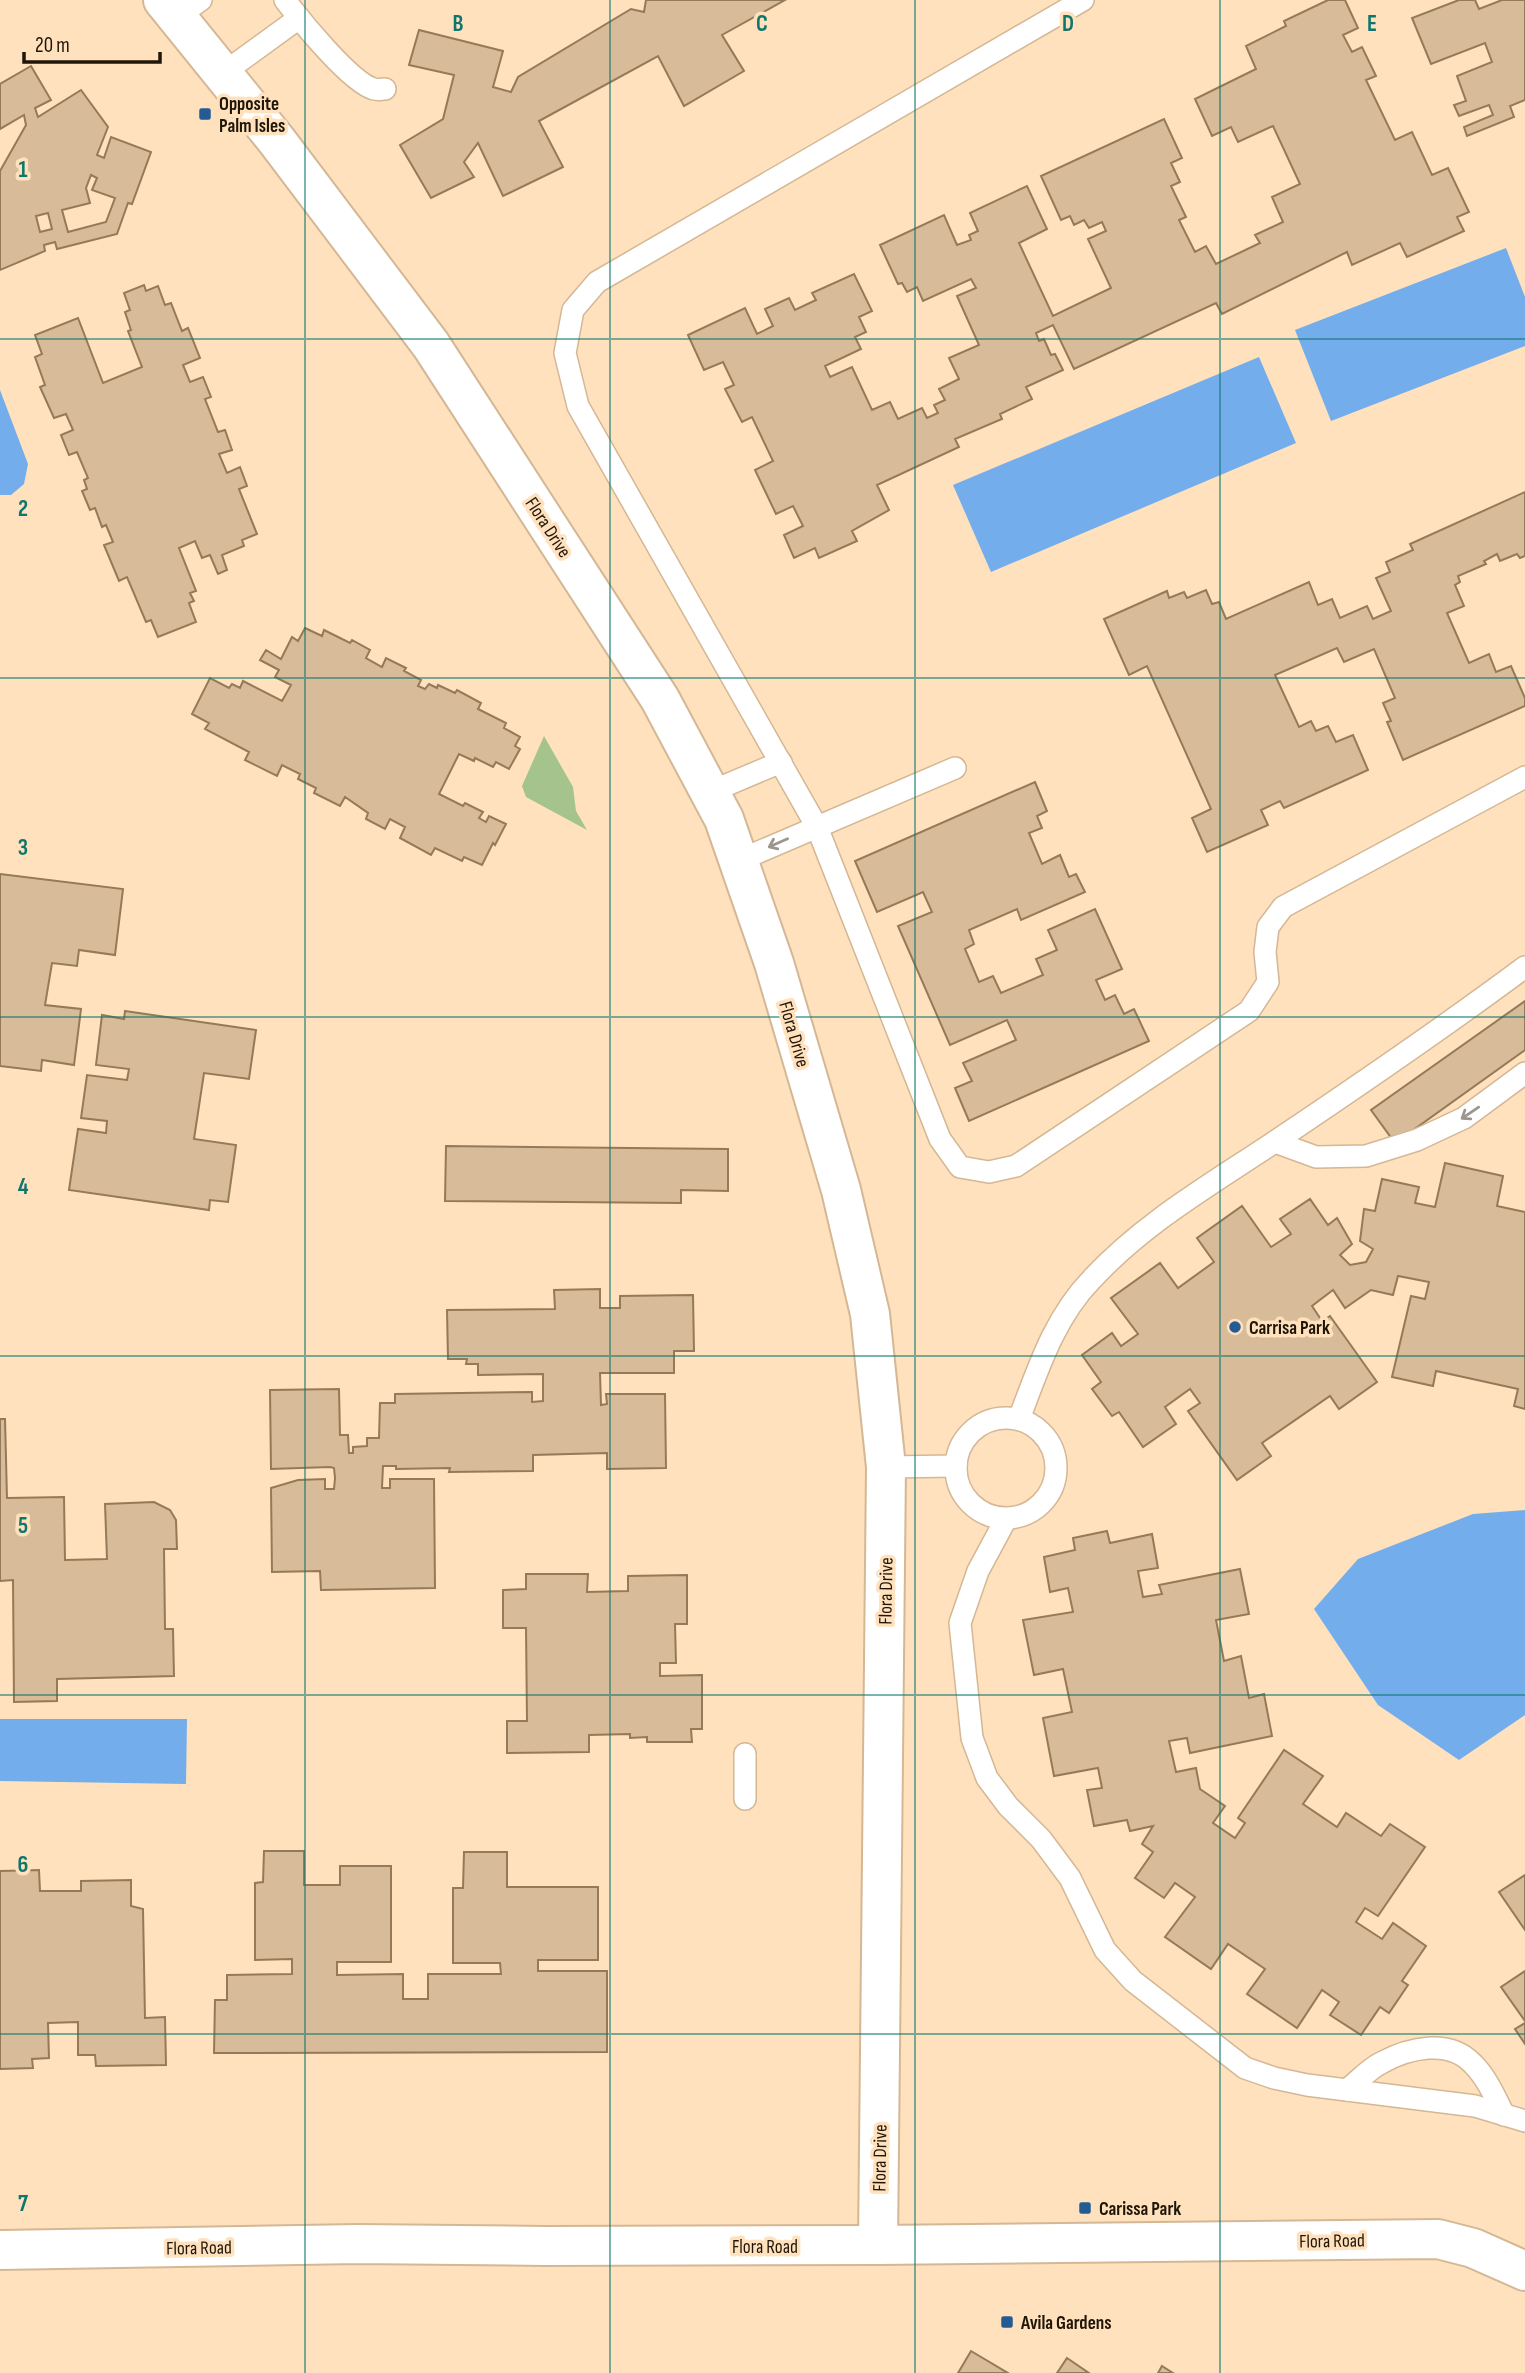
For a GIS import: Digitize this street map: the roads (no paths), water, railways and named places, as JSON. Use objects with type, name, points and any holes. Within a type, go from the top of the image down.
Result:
[{"type":"street","name":"Flora Drive","points":[[180,6],[222,74],[277,141],[431,345],[660,699],[724,819],[775,963],[841,1190],[870,1314],[886,1467],[878,2245]]},
{"type":"street","name":"Flora Road","points":[[0,2250],[358,2244],[878,2245],[1438,2239],[1464,2245],[1525,2271]]},
{"type":"lane","points":[[285,0],[356,78],[373,89],[386,89]]},
{"type":"lane","points":[[1083,0],[597,282],[573,310],[565,353],[578,406],[817,827],[940,1139],[960,1167],[989,1172],[1016,1166],[1250,1011],[1268,982],[1265,952],[1268,927],[1283,907],[1525,777]]},
{"type":"lane","points":[[222,74],[299,18]]},
{"type":"lane","points":[[710,792],[781,762]]},
{"type":"lane","points":[[740,860],[955,768]]},
{"type":"lane","points":[[1019,1419],[1051,1336],[1090,1280],[1156,1221],[1275,1142],[1525,967]]},
{"type":"lane","points":[[1275,1142],[1316,1157],[1366,1156],[1417,1140],[1464,1118],[1525,1073]]},
{"type":"lane","points":[[996,1418],[1019,1419],[1038,1428],[1051,1444],[1057,1464],[1054,1485],[1043,1502],[1026,1514],[1006,1519],[986,1514],[969,1503],[959,1486],[956,1466],[961,1445],[976,1428],[996,1418]]},
{"type":"lane","points":[[886,1467],[956,1466]]},
{"type":"lane","points":[[1006,1519],[978,1572],[960,1623],[972,1738],[987,1778],[1008,1806],[1041,1839],[1070,1878],[1105,1950],[1133,1981],[1245,2068],[1274,2078],[1475,2106],[1525,2122]]},
{"type":"lane","points":[[745,1754],[745,1799]]},
{"type":"lane","points":[[1347,2090],[1380,2063],[1410,2050],[1432,2047],[1456,2052],[1471,2062],[1487,2082],[1504,2115]]},
{"type":"water","points":[[1506,248],[1525,297],[1525,346],[1331,421],[1295,330]]},
{"type":"water","points":[[1259,357],[1296,443],[991,572],[953,485]]},
{"type":"water","points":[[0,390],[28,464],[24,484],[11,495],[0,495]]},
{"type":"water","points":[[1525,1510],[1525,1715],[1459,1760],[1378,1705],[1314,1609],[1358,1559],[1473,1514]]},
{"type":"water","points":[[0,1719],[187,1719],[186,1784],[0,1781]]},
{"type":"place","name":"Opposite Palm Isles","points":[[205,114]]},
{"type":"place","name":"Carrisa Park","points":[[1235,1327]]},
{"type":"place","name":"Carissa Park","points":[[1085,2208]]},
{"type":"place","name":"Avila Gardens","points":[[1007,2322]]}]
